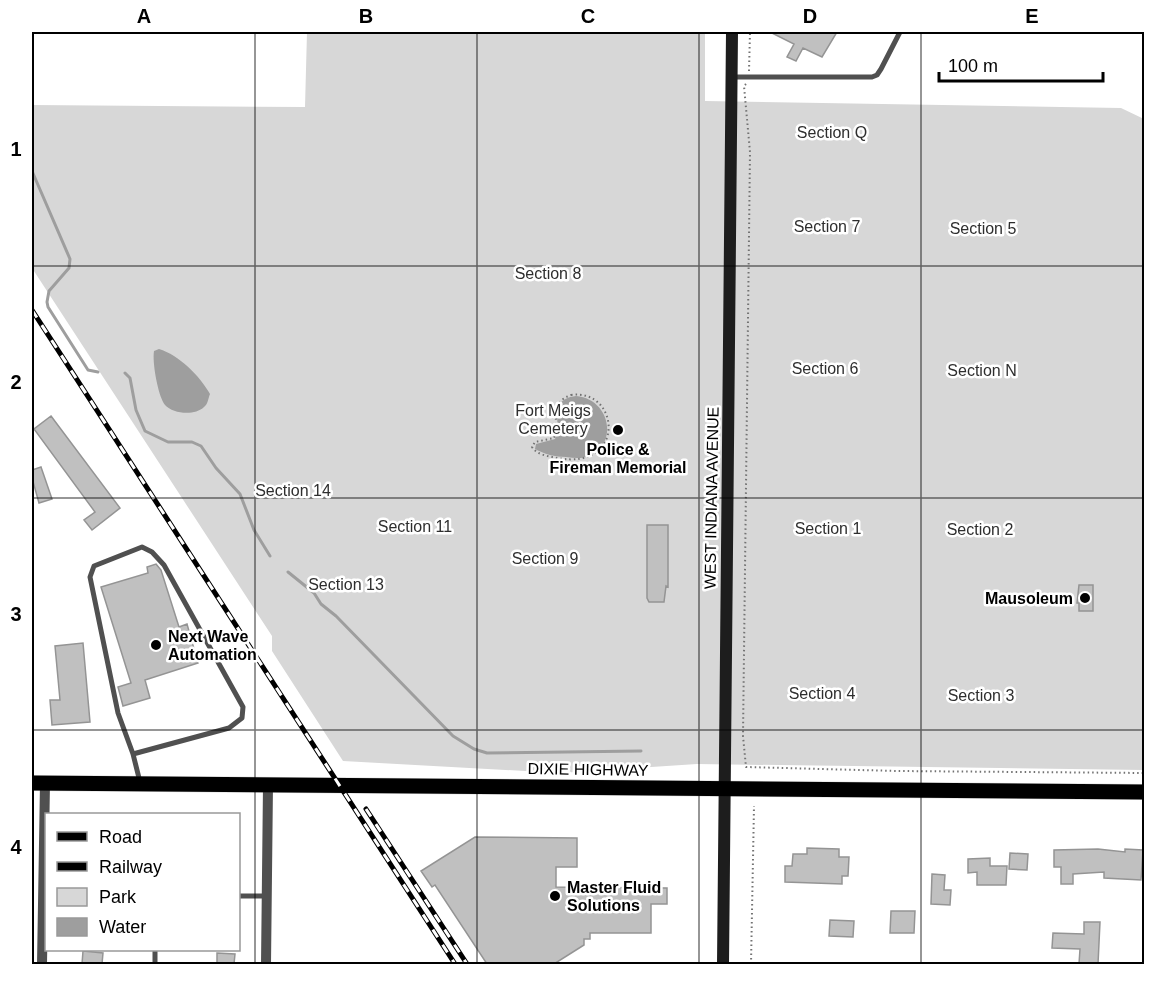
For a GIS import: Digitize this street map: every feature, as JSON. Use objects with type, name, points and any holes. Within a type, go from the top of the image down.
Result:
[{"type":"main road","name":"WEST INDIANA AVENUE","points":[[723,964],[732,32]]},
{"type":"main road","name":"DIXIE HIGHWAY","points":[[38,783],[1144,792]]},
{"type":"street","points":[[38,783],[45,895],[42,964]]},
{"type":"street","points":[[266,964],[268,785]]},
{"type":"lane","points":[[732,77],[872,77],[878,75],[900,32]]},
{"type":"lane","points":[[133,754],[229,729],[242,718],[243,707],[164,565],[152,552],[142,547],[94,566],[90,577],[118,713],[141,784]]},
{"type":"lane","points":[[240,896],[266,896]]},
{"type":"path","points":[[750,32],[749,77],[744,86],[750,147],[743,726],[746,767],[1144,773]]},
{"type":"path","points":[[571,395],[591,397],[604,409],[608,430],[602,447],[591,457],[579,459],[559,458],[536,452],[532,447],[535,442],[554,438],[556,435],[556,408],[562,400],[571,395]]},
{"type":"path","points":[[751,964],[754,806]]},
{"type":"green space","name":"Fort Meigs Cemetery","points":[[307,32],[705,32],[705,101],[1121,108],[1144,119],[1144,770],[697,764],[560,773],[343,761],[272,651],[272,636],[32,268],[32,105],[305,107]]},
{"type":"water","points":[[159,349],[181,361],[206,387],[210,394],[206,404],[200,410],[184,413],[169,408],[162,401],[154,363],[154,351]]},
{"type":"water","points":[[576,396],[588,399],[603,413],[607,432],[598,450],[584,458],[578,458],[554,456],[535,449],[536,444],[555,439],[558,407],[567,398]]},
{"type":"building","points":[[770,32],[837,32],[822,57],[803,48],[796,61],[787,57],[794,44]]},
{"type":"building","points":[[51,416],[120,508],[92,530],[84,520],[95,512],[34,429]]},
{"type":"building","points":[[41,467],[52,499],[39,503],[32,470]]},
{"type":"building","points":[[647,525],[668,525],[668,587],[666,586],[664,602],[649,602],[647,598]]},
{"type":"building","name":"Next Wave Automation","points":[[156,564],[161,570],[179,627],[187,624],[198,663],[145,680],[150,698],[123,706],[118,687],[131,683],[101,587],[148,573],[147,567]]},
{"type":"building","name":"Mausoleum","points":[[1079,585],[1093,585],[1093,611],[1079,611],[1079,603],[1077,603]]},
{"type":"building","points":[[83,643],[90,722],[52,725],[50,700],[60,700],[55,646]]},
{"type":"building","name":"Master Fluid Solutions","points":[[475,837],[577,838],[577,867],[556,867],[556,887],[667,888],[667,904],[651,904],[651,933],[590,933],[590,939],[584,939],[584,945],[554,964],[487,964],[435,885],[432,887],[421,871]]},
{"type":"building","points":[[807,848],[839,849],[839,857],[849,857],[848,876],[842,876],[842,884],[785,882],[785,866],[792,866],[793,854],[807,854]]},
{"type":"building","points":[[1098,849],[1125,852],[1125,849],[1143,850],[1141,880],[1104,878],[1104,872],[1073,874],[1073,884],[1061,884],[1061,867],[1054,867],[1054,850]]},
{"type":"building","points":[[1010,853],[1028,854],[1027,870],[1009,869]]},
{"type":"building","points":[[990,858],[990,866],[1007,866],[1006,885],[977,885],[977,872],[968,873],[968,859]]},
{"type":"building","points":[[932,874],[945,875],[944,890],[951,890],[950,905],[931,904]]},
{"type":"building","points":[[891,911],[915,911],[914,933],[890,933]]},
{"type":"building","points":[[830,920],[854,921],[853,937],[829,936]]},
{"type":"building","points":[[1084,922],[1100,922],[1098,964],[1079,964],[1080,949],[1052,948],[1053,933],[1084,934]]},
{"type":"building","points":[[83,951],[103,953],[102,964],[82,964]]},
{"type":"building","points":[[217,953],[235,954],[234,964],[217,964]]},
{"type":"waterway","points":[[32,171],[70,259],[69,268],[49,291],[48,307],[88,370],[98,372]]},
{"type":"waterway","points":[[125,373],[130,378],[136,410],[145,431],[168,442],[192,442],[201,446],[216,468],[240,494],[254,530],[270,556]]},
{"type":"waterway","points":[[288,572],[314,593],[321,604],[336,616],[453,736],[474,749],[487,753],[641,751]]},
{"type":"railway","points":[[32,310],[455,964]]},
{"type":"railway","points":[[366,809],[467,964]]},
{"type":"place","name":"Police & Fireman Memorial","points":[[618,430]]},
{"type":"place","name":"Mausoleum","points":[[1085,598]]},
{"type":"place","name":"Next Wave Automation","points":[[156,645]]},
{"type":"place","name":"Master Fluid Solutions","points":[[555,896]]},
{"type":"park label","name":"Section Q","points":[[832,132]]},
{"type":"park label","name":"Section 7","points":[[827,226]]},
{"type":"park label","name":"Section 5","points":[[983,228]]},
{"type":"park label","name":"Section 8","points":[[548,273]]},
{"type":"park label","name":"Section 6","points":[[825,368]]},
{"type":"park label","name":"Section N","points":[[982,370]]},
{"type":"park label","name":"Section 14","points":[[293,490]]},
{"type":"park label","name":"Section 11","points":[[415,526]]},
{"type":"park label","name":"Section 1","points":[[828,528]]},
{"type":"park label","name":"Section 2","points":[[980,529]]},
{"type":"park label","name":"Section 9","points":[[545,558]]},
{"type":"park label","name":"Section 13","points":[[346,584]]},
{"type":"park label","name":"Section 4","points":[[822,693]]},
{"type":"park label","name":"Section 3","points":[[981,695]]}]
